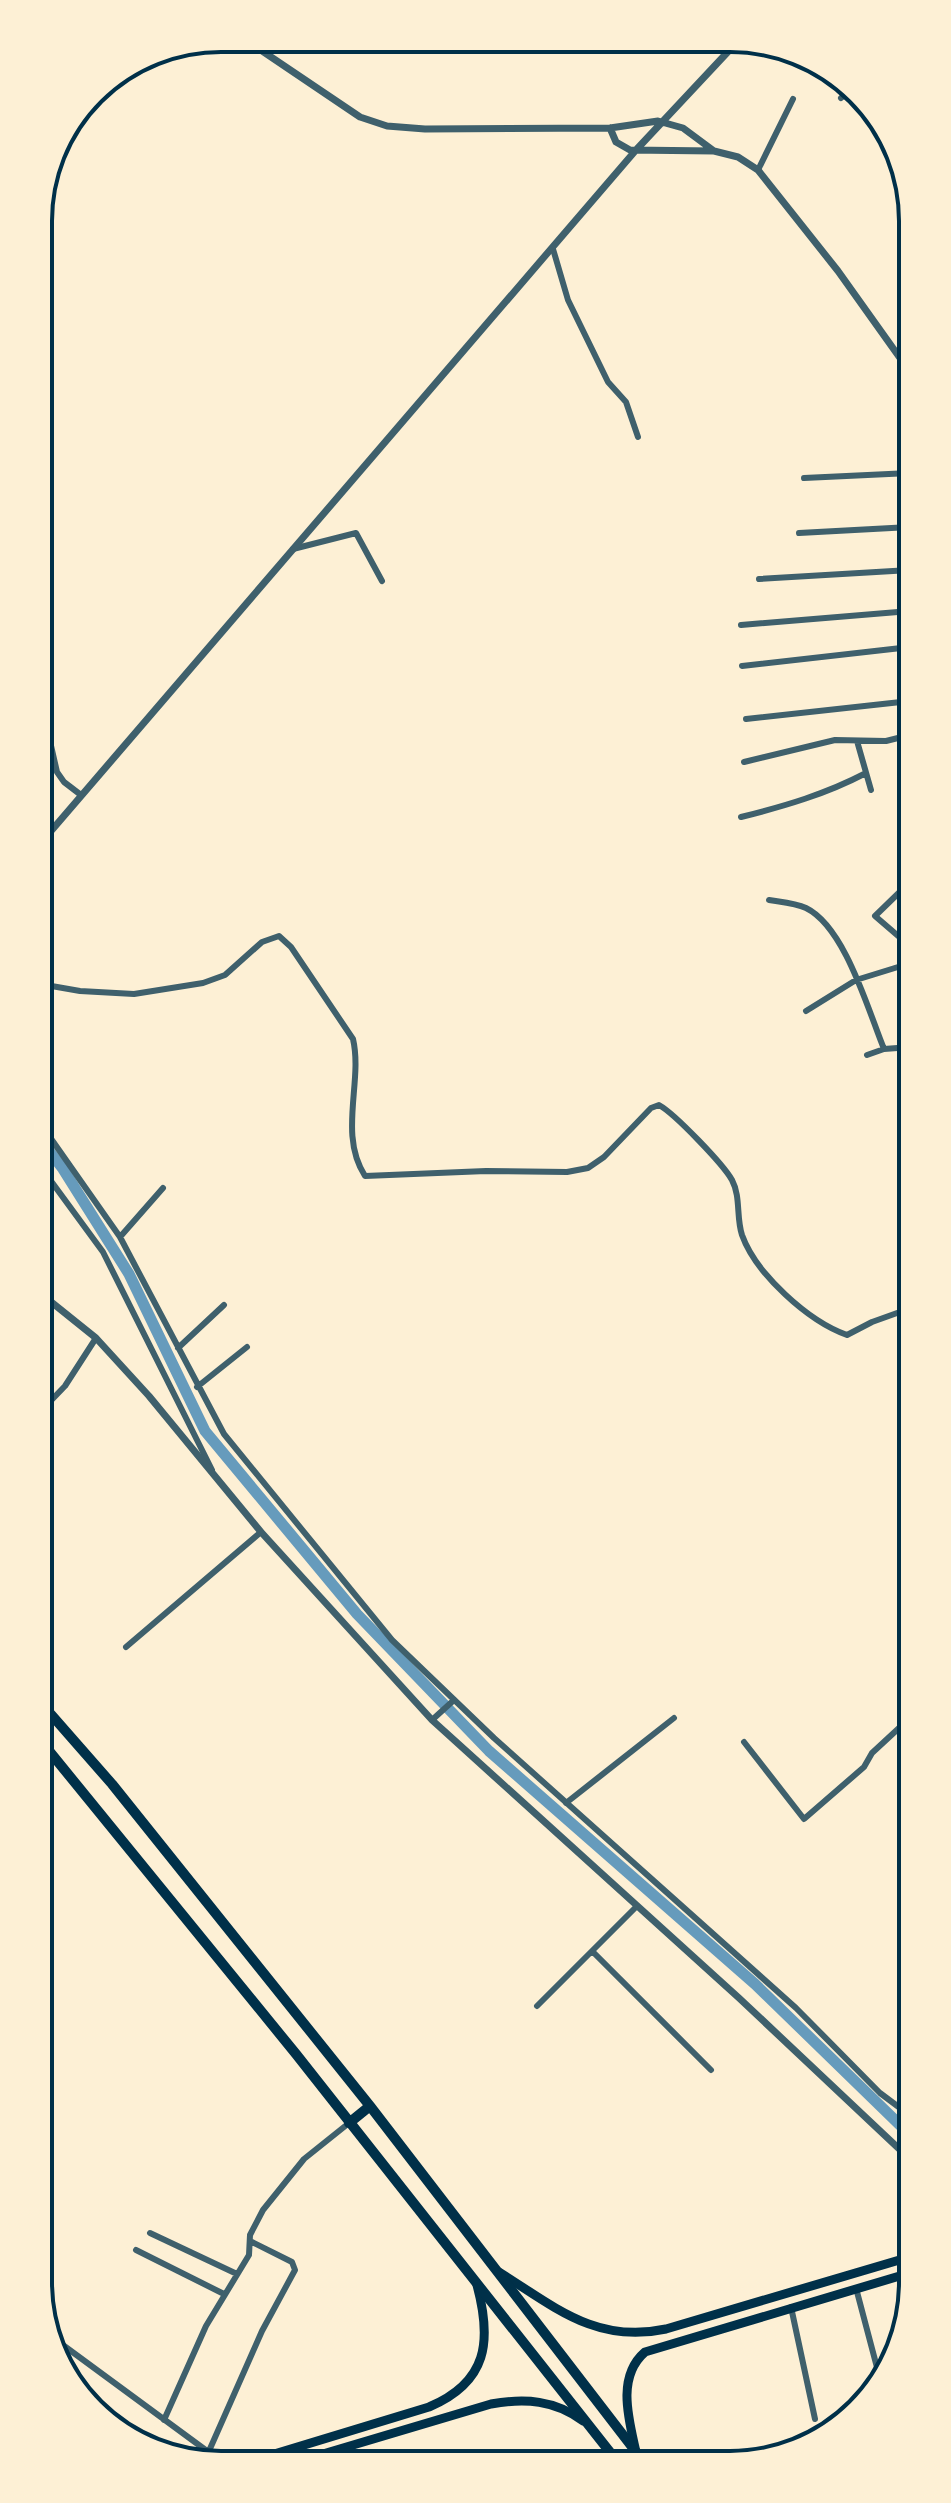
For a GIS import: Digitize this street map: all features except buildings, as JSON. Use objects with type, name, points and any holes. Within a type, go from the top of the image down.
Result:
[{"type":"highway","points":[[52,1716],[112,1784],[370,2106],[634,2451]]},
{"type":"highway","points":[[52,1755],[609,2451]]},
{"type":"highway","points":[[349,2123],[370,2106]]},
{"type":"main road","points":[[499,2272],[590,2326],[622,2333],[639,2333],[666,2329],[899,2260]]},
{"type":"main road","points":[[876,2266],[879,2282]]},
{"type":"main road","points":[[637,2451],[629,2421],[627,2392],[631,2370],[639,2357],[652,2348],[899,2276]]},
{"type":"main road","points":[[284,2451],[429,2407],[456,2392],[478,2364],[486,2333],[485,2315],[476,2282]]},
{"type":"main road","points":[[333,2451],[514,2400],[535,2400],[554,2405],[593,2429]]},
{"type":"street","points":[[264,52],[352,112],[387,126],[425,129],[610,128],[663,121],[683,128],[714,151]]},
{"type":"street","points":[[52,830],[636,150],[728,52]]},
{"type":"street","points":[[758,170],[793,99]]},
{"type":"street","points":[[610,128],[620,145],[636,150],[714,151],[738,157],[758,170],[838,271],[899,357]]},
{"type":"street","points":[[553,249],[568,300],[608,382],[624,397],[638,437]]},
{"type":"street","points":[[804,478],[899,474]]},
{"type":"street","points":[[799,533],[899,528]]},
{"type":"street","points":[[293,549],[356,533],[382,581]]},
{"type":"street","points":[[759,579],[899,571]]},
{"type":"street","points":[[741,625],[899,612]]},
{"type":"street","points":[[742,666],[899,648]]},
{"type":"street","points":[[746,719],[899,702]]},
{"type":"street","points":[[744,762],[835,740],[886,741],[899,738]]},
{"type":"street","points":[[857,741],[871,790]]},
{"type":"street","points":[[52,750],[57,772],[81,795]]},
{"type":"street","points":[[741,817],[810,798],[866,773]]},
{"type":"street","points":[[899,893],[875,916],[899,937]]},
{"type":"street","points":[[769,900],[796,904],[821,919],[838,942],[884,1049]]},
{"type":"street","points":[[52,986],[134,994],[203,983],[225,975],[262,942],[279,936],[291,947],[353,1039],[353,1138],[365,1176],[486,1171],[567,1172],[588,1168],[601,1160],[651,1108],[659,1105],[725,1169],[735,1186],[738,1223],[750,1252],[770,1278],[807,1312],[841,1333],[850,1335],[872,1322],[899,1312]]},
{"type":"street","points":[[806,1011],[856,980],[899,967]]},
{"type":"street","points":[[867,1055],[899,1048]]},
{"type":"street","points":[[52,1140],[120,1237],[197,1387],[235,1450],[392,1640],[451,1703],[796,2008],[880,2093],[899,2107]]},
{"type":"street","points":[[52,1182],[103,1252],[216,1477]]},
{"type":"street","points":[[120,1237],[163,1188]]},
{"type":"street","points":[[52,1303],[96,1338],[149,1396],[261,1532],[432,1720],[899,2149]]},
{"type":"street","points":[[178,1348],[224,1305]]},
{"type":"street","points":[[52,1400],[65,1386],[96,1338]]},
{"type":"street","points":[[197,1387],[247,1347]]},
{"type":"street","points":[[126,1647],[261,1532]]},
{"type":"street","points":[[432,1720],[451,1703]]},
{"type":"street","points":[[566,1803],[674,1718]]},
{"type":"street","points":[[744,1742],[804,1819],[864,1767],[872,1753],[899,1728]]},
{"type":"street","points":[[537,2006],[637,1906]]},
{"type":"street","points":[[592,1951],[711,2070]]},
{"type":"street","points":[[164,2420],[186,2367],[224,2294],[249,2255],[253,2227],[263,2210],[304,2159],[349,2123]]},
{"type":"street","points":[[150,2233],[237,2274]]},
{"type":"street","points":[[209,2450],[262,2331],[295,2270],[292,2262],[250,2241]]},
{"type":"street","points":[[136,2250],[224,2294]]},
{"type":"street","points":[[856,2288],[877,2366]]},
{"type":"street","points":[[791,2307],[815,2419]]},
{"type":"street","points":[[65,2347],[208,2450]]},
{"type":"waterway","points":[[52,1155],[129,1274],[205,1431],[357,1614],[489,1751],[755,1984],[899,2124]]}]
